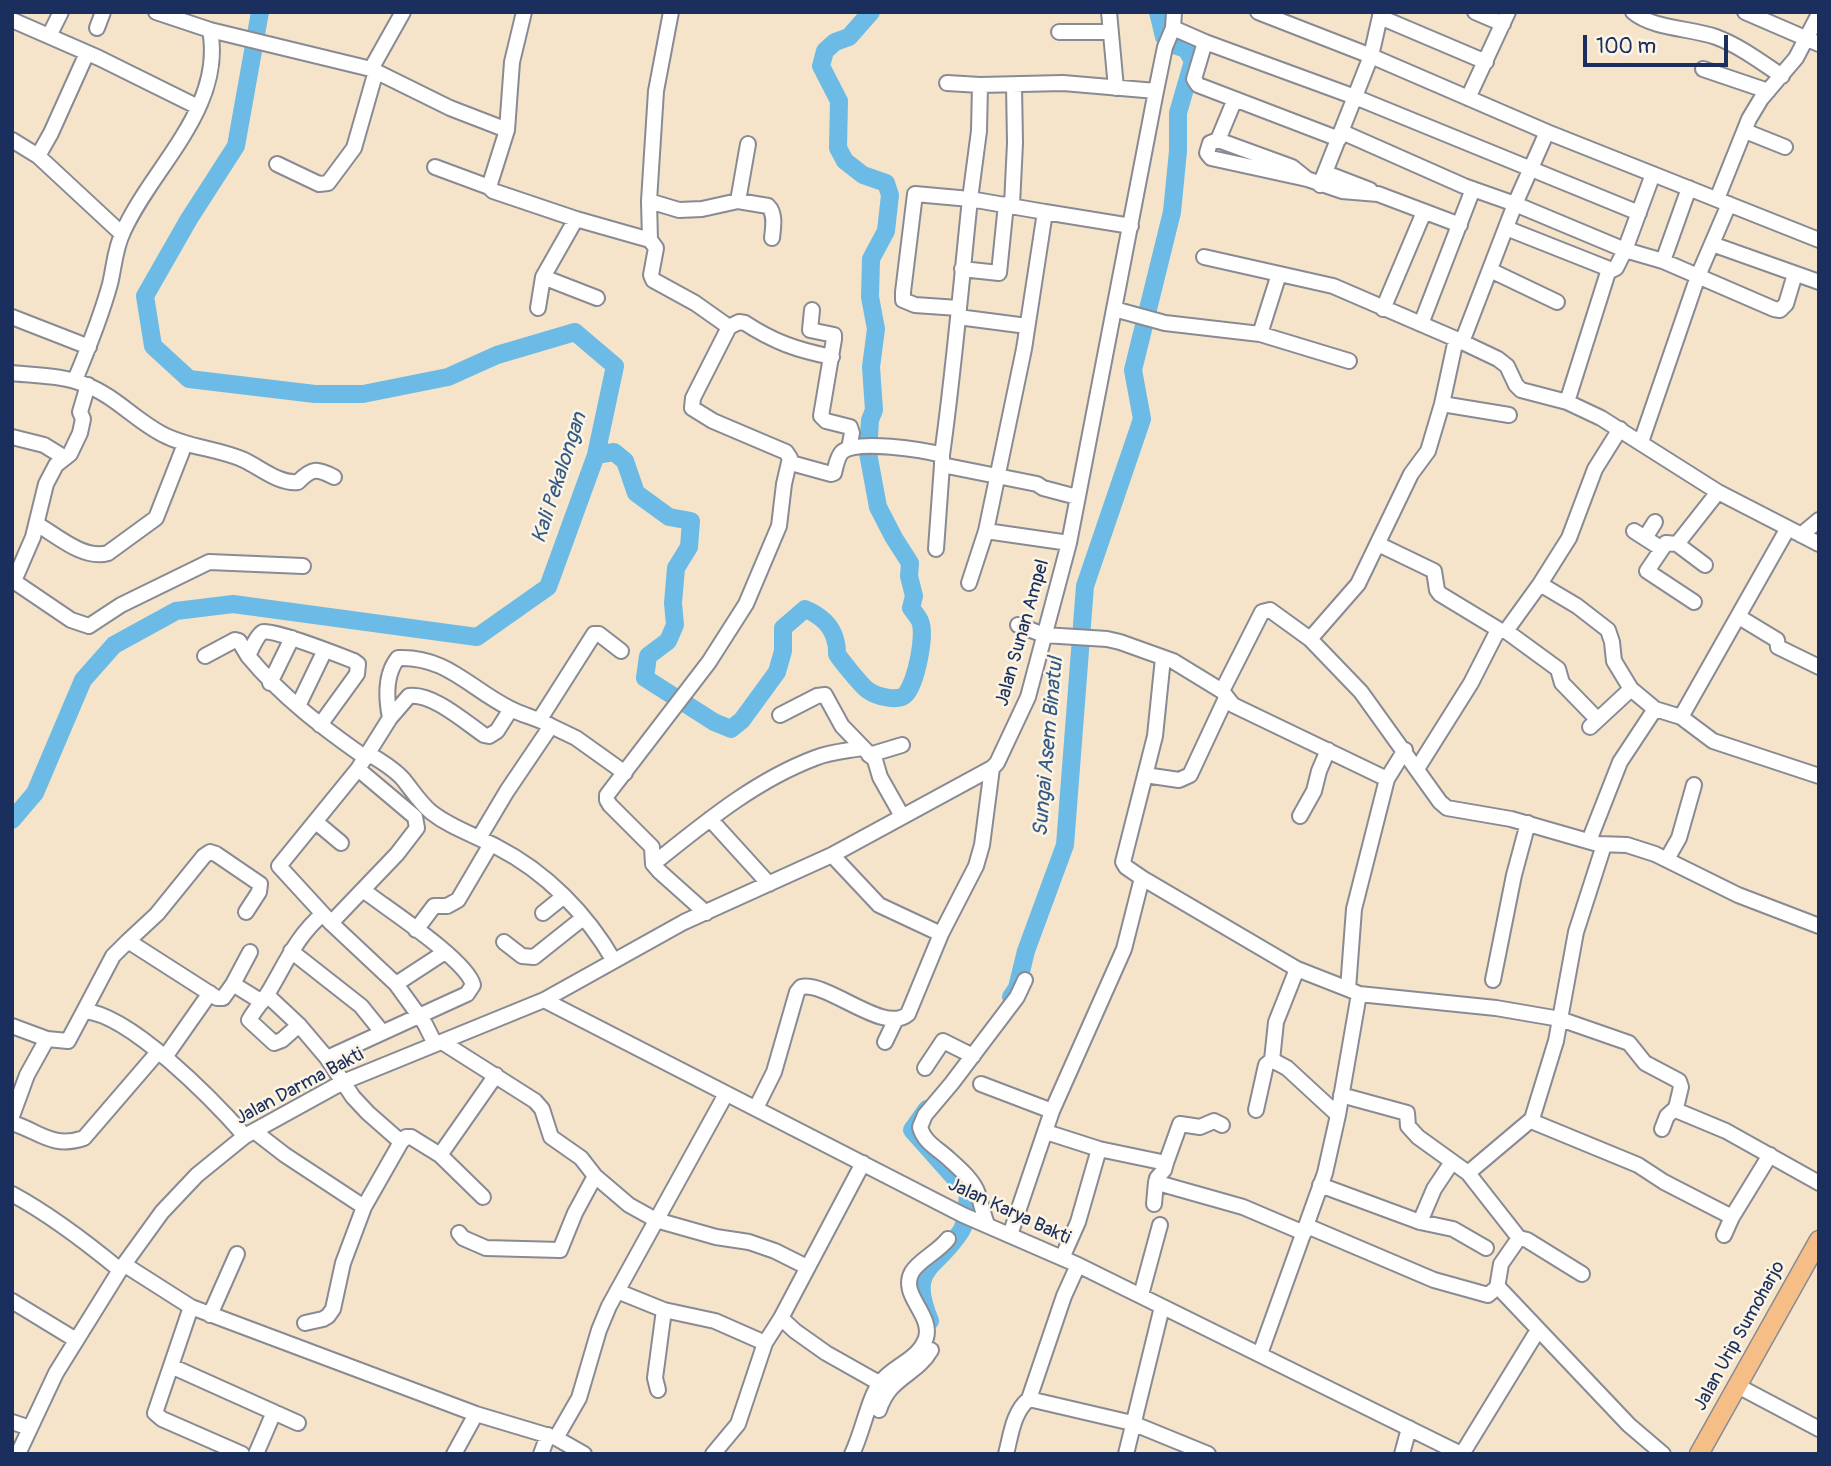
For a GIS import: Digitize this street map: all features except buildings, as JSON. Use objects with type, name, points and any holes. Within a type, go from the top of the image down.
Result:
[{"type":"main road","name":"Jalan Urip Sumoharjo","points":[[1699,1454],[1819,1240]]},
{"type":"street","points":[[49,36],[61,12]]},
{"type":"street","points":[[97,28],[103,12]]},
{"type":"street","points":[[156,12],[180,16],[210,30],[280,49],[373,70],[450,108],[507,130]]},
{"type":"street","points":[[277,164],[319,184],[328,183],[344,164],[354,148],[373,70],[403,12]]},
{"type":"street","points":[[489,187],[507,130],[512,62],[524,12]]},
{"type":"street","points":[[671,12],[656,90],[649,201],[650,240],[656,248],[651,275],[653,280],[695,303],[729,327]]},
{"type":"street","points":[[1109,12],[1116,88]]},
{"type":"street","name":"Jalan Sunan Ampel","points":[[544,1000],[684,922],[831,855],[992,768],[1003,755],[1028,697],[1069,543],[1156,91],[1174,12]]},
{"type":"street","points":[[1258,12],[1277,16],[1548,132],[1819,240]]},
{"type":"street","points":[[1468,98],[1506,18],[1475,12]]},
{"type":"street","points":[[1745,12],[1813,42]]},
{"type":"street","points":[[1636,13],[1652,22],[1719,38],[1744,50],[1782,76]]},
{"type":"street","points":[[1641,442],[1698,276],[1712,244],[1745,131],[1761,99],[1813,42],[1819,14]]},
{"type":"street","points":[[1318,179],[1340,136],[1371,56],[1381,15],[1486,62]]},
{"type":"street","points":[[12,20],[198,107]]},
{"type":"street","points":[[210,30],[212,54],[208,82],[198,107],[122,234],[89,347],[82,383],[80,412],[83,419],[79,433],[70,454],[56,465],[46,484],[37,524],[13,581],[71,621],[89,626],[121,605],[209,562],[303,566]]},
{"type":"street","points":[[1059,32],[1109,32]]},
{"type":"street","points":[[1169,36],[1205,42],[1355,97],[1639,213]]},
{"type":"street","points":[[1205,42],[1195,82],[1235,99],[1516,204],[1625,250],[1662,261],[1759,304],[1780,310],[1786,304],[1796,274]]},
{"type":"street","points":[[38,156],[87,53]]},
{"type":"street","points":[[1703,69],[1768,91]]},
{"type":"street","points":[[947,83],[1051,83],[1156,91]]},
{"type":"street","points":[[936,549],[961,269],[979,131],[980,85]]},
{"type":"street","points":[[961,269],[999,273],[1015,143],[1014,85]]},
{"type":"street","points":[[1235,99],[1218,141],[1210,143],[1207,153],[1211,158],[1318,179],[1350,181],[1460,225]]},
{"type":"street","points":[[1745,131],[1785,147]]},
{"type":"street","points":[[1310,639],[1358,584],[1411,474],[1428,451],[1459,340],[1548,132]]},
{"type":"street","points":[[12,140],[38,156],[122,234]]},
{"type":"street","points":[[738,201],[748,144]]},
{"type":"street","points":[[435,167],[489,187],[493,191],[650,240]]},
{"type":"street","points":[[1506,228],[1609,269],[1616,268],[1653,174]]},
{"type":"street","points":[[1662,261],[1689,188]]},
{"type":"street","points":[[1421,324],[1473,189]]},
{"type":"street","points":[[1027,326],[915,305],[904,300],[902,292],[915,194],[1009,205],[1131,226]]},
{"type":"street","points":[[649,201],[693,210],[738,201],[763,205],[772,209],[772,238]]},
{"type":"street","points":[[969,583],[986,531],[995,475],[1027,326],[1045,212]]},
{"type":"street","points":[[1383,309],[1424,212]]},
{"type":"street","points":[[538,308],[543,277],[576,219]]},
{"type":"street","points":[[1712,244],[1819,282]]},
{"type":"street","points":[[1204,257],[1333,286],[1459,340],[1507,366],[1521,390],[1567,402],[1601,418],[1718,492],[1819,544]]},
{"type":"street","points":[[1567,402],[1609,269]]},
{"type":"street","points":[[1490,270],[1557,302]]},
{"type":"street","points":[[1260,334],[1279,274]]},
{"type":"street","points":[[543,277],[597,298]]},
{"type":"street","points":[[1114,309],[1153,320],[1260,334],[1349,361]]},
{"type":"street","points":[[812,310],[810,330],[834,335],[821,416],[826,421],[850,427],[862,447]]},
{"type":"street","points":[[12,317],[89,347]]},
{"type":"street","points":[[706,913],[653,864],[652,847],[648,841],[607,800],[607,795],[675,708],[746,604],[779,526],[784,484],[791,463],[786,452],[713,421],[692,408],[693,398],[729,327],[739,322],[780,344],[831,357]]},
{"type":"street","points":[[12,373],[41,374],[82,383],[107,394],[136,419],[164,435],[185,444],[244,460],[289,482],[298,482],[309,471],[324,472],[334,477]]},
{"type":"street","points":[[1442,404],[1509,415]]},
{"type":"street","points":[[1417,769],[1502,631],[1540,584],[1569,538],[1595,469],[1620,429]]},
{"type":"street","points":[[12,437],[44,446],[65,458]]},
{"type":"street","points":[[37,524],[88,553],[99,555],[108,552],[156,518],[185,444]]},
{"type":"street","points":[[791,463],[831,474],[834,473],[839,456],[862,447],[898,447],[1077,497]]},
{"type":"street","points":[[1677,544],[1718,492]]},
{"type":"street","points":[[1681,717],[1739,617],[1795,532],[1819,520]]},
{"type":"street","points":[[1655,522],[1639,535],[1662,549]]},
{"type":"street","points":[[986,531],[1069,543]]},
{"type":"street","points":[[1694,603],[1647,572],[1666,543],[1677,544],[1705,565]]},
{"type":"street","points":[[1378,544],[1434,571],[1440,594],[1558,669],[1562,683],[1593,723],[1631,689]]},
{"type":"street","points":[[1540,584],[1577,606],[1608,630],[1614,661],[1631,689],[1655,709],[1681,717],[1713,741],[1819,776]]},
{"type":"street","points":[[1145,775],[1180,780],[1190,775],[1224,694],[1262,612],[1266,609],[1310,639],[1361,692],[1440,802],[1447,807],[1528,823],[1597,843],[1627,845],[1667,859],[1738,895],[1819,926]]},
{"type":"street","points":[[1739,617],[1777,640],[1778,647],[1819,667]]},
{"type":"street","points":[[1018,625],[1044,635],[1114,641],[1178,664],[1224,694],[1233,705],[1387,779]]},
{"type":"street","points":[[248,656],[262,632],[292,638],[354,661],[358,669],[320,725]]},
{"type":"street","points":[[416,930],[434,906],[447,906],[458,900],[506,791],[594,634],[599,634],[621,651]]},
{"type":"street","points":[[271,683],[292,638]]},
{"type":"street","points":[[205,656],[237,640],[271,683],[364,760],[415,817],[418,824],[411,839],[363,890],[327,919],[307,930],[249,1020],[274,1043],[282,1040],[299,1025]]},
{"type":"street","points":[[298,706],[325,650]]},
{"type":"street","points":[[390,718],[386,696],[394,663],[398,658],[424,659],[440,664],[511,709],[546,722],[576,738],[625,773]]},
{"type":"street","points":[[1163,658],[1158,719],[1123,862],[1126,867],[1297,969],[1353,992],[1496,1008],[1560,1019],[1629,1043],[1645,1063],[1679,1081],[1681,1087],[1676,1108],[1667,1116],[1662,1129]]},
{"type":"street","points":[[780,715],[817,696],[825,695],[842,726],[875,760],[880,778],[902,817]]},
{"type":"street","points":[[511,709],[497,731],[489,736],[453,712],[418,696],[409,696],[390,718],[364,760],[279,866],[327,919],[397,984],[439,1043],[535,1101],[542,1109],[551,1137],[581,1158],[616,1196],[656,1220],[716,1237],[749,1242],[807,1267]]},
{"type":"street","points":[[1468,1173],[1532,1119],[1556,1041],[1576,932],[1620,762],[1655,709]]},
{"type":"street","points":[[653,864],[710,819],[768,781],[815,758],[902,745]]},
{"type":"street","points":[[1300,816],[1314,791],[1328,750]]},
{"type":"street","points":[[1260,1354],[1321,1185],[1338,1115],[1353,992],[1354,909],[1387,779],[1405,750]]},
{"type":"street","points":[[364,760],[397,773],[429,811],[532,869],[564,896],[601,939],[614,961]]},
{"type":"street","points":[[756,1108],[769,1084],[797,992],[802,987],[814,988],[870,1012],[896,1019],[903,1018],[911,1009],[941,934],[976,866],[982,845],[992,768]]},
{"type":"street","points":[[1667,859],[1679,838],[1694,785]]},
{"type":"street","points":[[710,819],[769,884]]},
{"type":"street","points":[[316,821],[341,843]]},
{"type":"street","points":[[1493,980],[1511,885],[1528,823]]},
{"type":"street","points":[[12,1026],[47,1039],[68,1041],[113,956],[157,914],[210,852],[260,884],[260,892],[246,912]]},
{"type":"street","points":[[831,855],[879,905],[941,934]]},
{"type":"street","points":[[1010,1235],[1052,1111],[1124,949],[1142,878]]},
{"type":"street","points":[[335,1070],[382,1032],[424,1023],[473,985],[469,974],[445,952],[363,890]]},
{"type":"street","points":[[543,913],[564,896]]},
{"type":"street","points":[[504,943],[522,956],[534,957],[583,918]]},
{"type":"street","points":[[128,941],[220,999],[233,984],[250,952]]},
{"type":"street","points":[[291,951],[361,1006],[382,1032]]},
{"type":"street","points":[[397,984],[445,952]]},
{"type":"street","points":[[1256,1110],[1266,1065],[1272,1060],[1276,1022],[1297,969]]},
{"type":"street","points":[[976,1221],[983,1214],[979,1196],[972,1183],[949,1158],[925,1139],[920,1127],[925,1115],[967,1053],[1017,997],[1025,980]]},
{"type":"street","points":[[233,984],[264,998],[299,1025],[368,1113],[401,1142]]},
{"type":"street","points":[[12,1123],[52,1140],[76,1141],[84,1138],[161,1054],[210,993]]},
{"type":"street","name":"Jalan Darma Bakti","points":[[18,1454],[56,1373],[122,1267],[162,1212],[197,1175],[335,1070],[439,1043],[544,1000]]},
{"type":"street","name":"Jalan Karya Bakti","points":[[544,1000],[976,1221],[1141,1295],[1462,1454]]},
{"type":"street","points":[[84,1011],[107,1016],[161,1054],[250,1133],[364,1207]]},
{"type":"street","points":[[885,1042],[896,1019]]},
{"type":"street","points":[[12,1116],[27,1075],[47,1039]]},
{"type":"street","points":[[925,1068],[943,1041],[967,1053]]},
{"type":"street","points":[[1272,1060],[1287,1068],[1338,1115]]},
{"type":"street","points":[[440,1155],[496,1075]]},
{"type":"street","points":[[981,1084],[1052,1111]]},
{"type":"street","points":[[541,1454],[579,1398],[598,1330],[726,1094]]},
{"type":"street","points":[[1341,1094],[1407,1113],[1408,1126],[1418,1137],[1468,1173],[1519,1238],[1527,1240],[1582,1274]]},
{"type":"street","points":[[1676,1108],[1685,1115],[1726,1131],[1819,1183]]},
{"type":"street","points":[[1532,1119],[1536,1124],[1638,1165],[1664,1182],[1732,1217]]},
{"type":"street","points":[[1154,1204],[1156,1182],[1164,1170],[1180,1124],[1200,1127],[1213,1121],[1222,1125]]},
{"type":"street","points":[[1046,1132],[1099,1149],[1166,1163]]},
{"type":"street","points":[[305,1323],[323,1319],[333,1309],[343,1263],[364,1207],[401,1142],[407,1137],[440,1155],[483,1197]]},
{"type":"street","points":[[1062,1258],[1078,1222],[1099,1149]]},
{"type":"street","points":[[1724,1235],[1770,1155]]},
{"type":"street","points":[[1420,1223],[1434,1189],[1452,1162]]},
{"type":"street","points":[[713,1454],[738,1424],[765,1343],[863,1163]]},
{"type":"street","points":[[459,1233],[463,1238],[486,1248],[560,1250],[575,1213],[595,1176]]},
{"type":"street","points":[[1156,1182],[1243,1207],[1434,1280],[1488,1295],[1497,1288],[1500,1264],[1519,1238]]},
{"type":"street","points":[[1321,1185],[1420,1223],[1453,1229],[1486,1248]]},
{"type":"street","points":[[12,1194],[37,1208],[122,1267],[191,1307],[475,1414],[552,1437],[583,1454]]},
{"type":"street","points":[[1141,1295],[1160,1225]]},
{"type":"street","points":[[924,1353],[927,1321],[911,1294],[909,1280],[915,1269],[939,1251],[948,1239]]},
{"type":"street","points":[[210,1315],[237,1254]]},
{"type":"street","points":[[1006,1454],[1017,1414],[1029,1399],[1064,1296],[1078,1265]]},
{"type":"street","points":[[1497,1288],[1636,1431],[1662,1454]]},
{"type":"street","points":[[617,1292],[664,1310],[715,1321],[765,1343]]},
{"type":"street","points":[[12,1301],[76,1340]]},
{"type":"street","points":[[191,1307],[155,1413],[158,1417],[242,1454]]},
{"type":"street","points":[[1125,1454],[1162,1307]]},
{"type":"street","points":[[658,1390],[655,1378],[664,1310]]},
{"type":"street","points":[[781,1318],[826,1353],[884,1385]]},
{"type":"street","points":[[1462,1454],[1538,1330]]},
{"type":"street","points":[[852,1454],[884,1385],[924,1353],[936,1334]]},
{"type":"street","points":[[171,1366],[298,1423]]},
{"type":"street","points":[[862,1454],[882,1401],[884,1385]]},
{"type":"street","points":[[1736,1385],[1819,1429]]},
{"type":"street","points":[[1029,1399],[1132,1423],[1208,1454]]},
{"type":"street","points":[[256,1454],[274,1412]]},
{"type":"street","points":[[454,1454],[475,1414]]},
{"type":"street","points":[[12,1422],[30,1428]]},
{"type":"street","points":[[1402,1454],[1409,1427]]},
{"type":"waterway","name":"Kali Pekalongan","points":[[12,820],[35,793],[83,680],[114,645],[176,611],[233,604],[477,637],[548,587],[596,455],[615,366],[575,332],[497,355],[448,377],[363,394],[315,394],[189,379],[153,346],[145,296],[189,219],[236,146],[260,12]]},
{"type":"waterway","points":[[596,455],[614,452],[625,461],[636,493],[669,517],[691,521],[689,547],[676,568],[673,603],[675,625],[668,641],[648,656],[645,678],[714,722],[731,729],[742,720],[777,672],[783,651],[783,628],[805,609],[816,614],[829,626],[837,645],[837,654],[866,689],[887,698],[905,695],[916,670],[922,628],[911,608],[914,596],[909,576],[910,563],[878,507],[868,453],[870,420],[874,410],[871,367],[876,329],[870,297],[871,259],[886,231],[890,195],[886,183],[863,175],[845,161],[838,148],[839,101],[821,66],[825,51],[835,42],[849,37],[871,12]]},
{"type":"waterway","name":"Sungai Asem Binatul","points":[[1011,997],[1017,988],[1026,951],[1065,845],[1085,586],[1142,419],[1133,370],[1172,212],[1178,151],[1178,113],[1193,61],[1186,49],[1171,44],[1164,37],[1158,12]]},
{"type":"waterway","name":"Sungai Asem Binatul","points":[[927,1109],[912,1130],[968,1193],[963,1227],[923,1278],[924,1303],[930,1321]]}]
